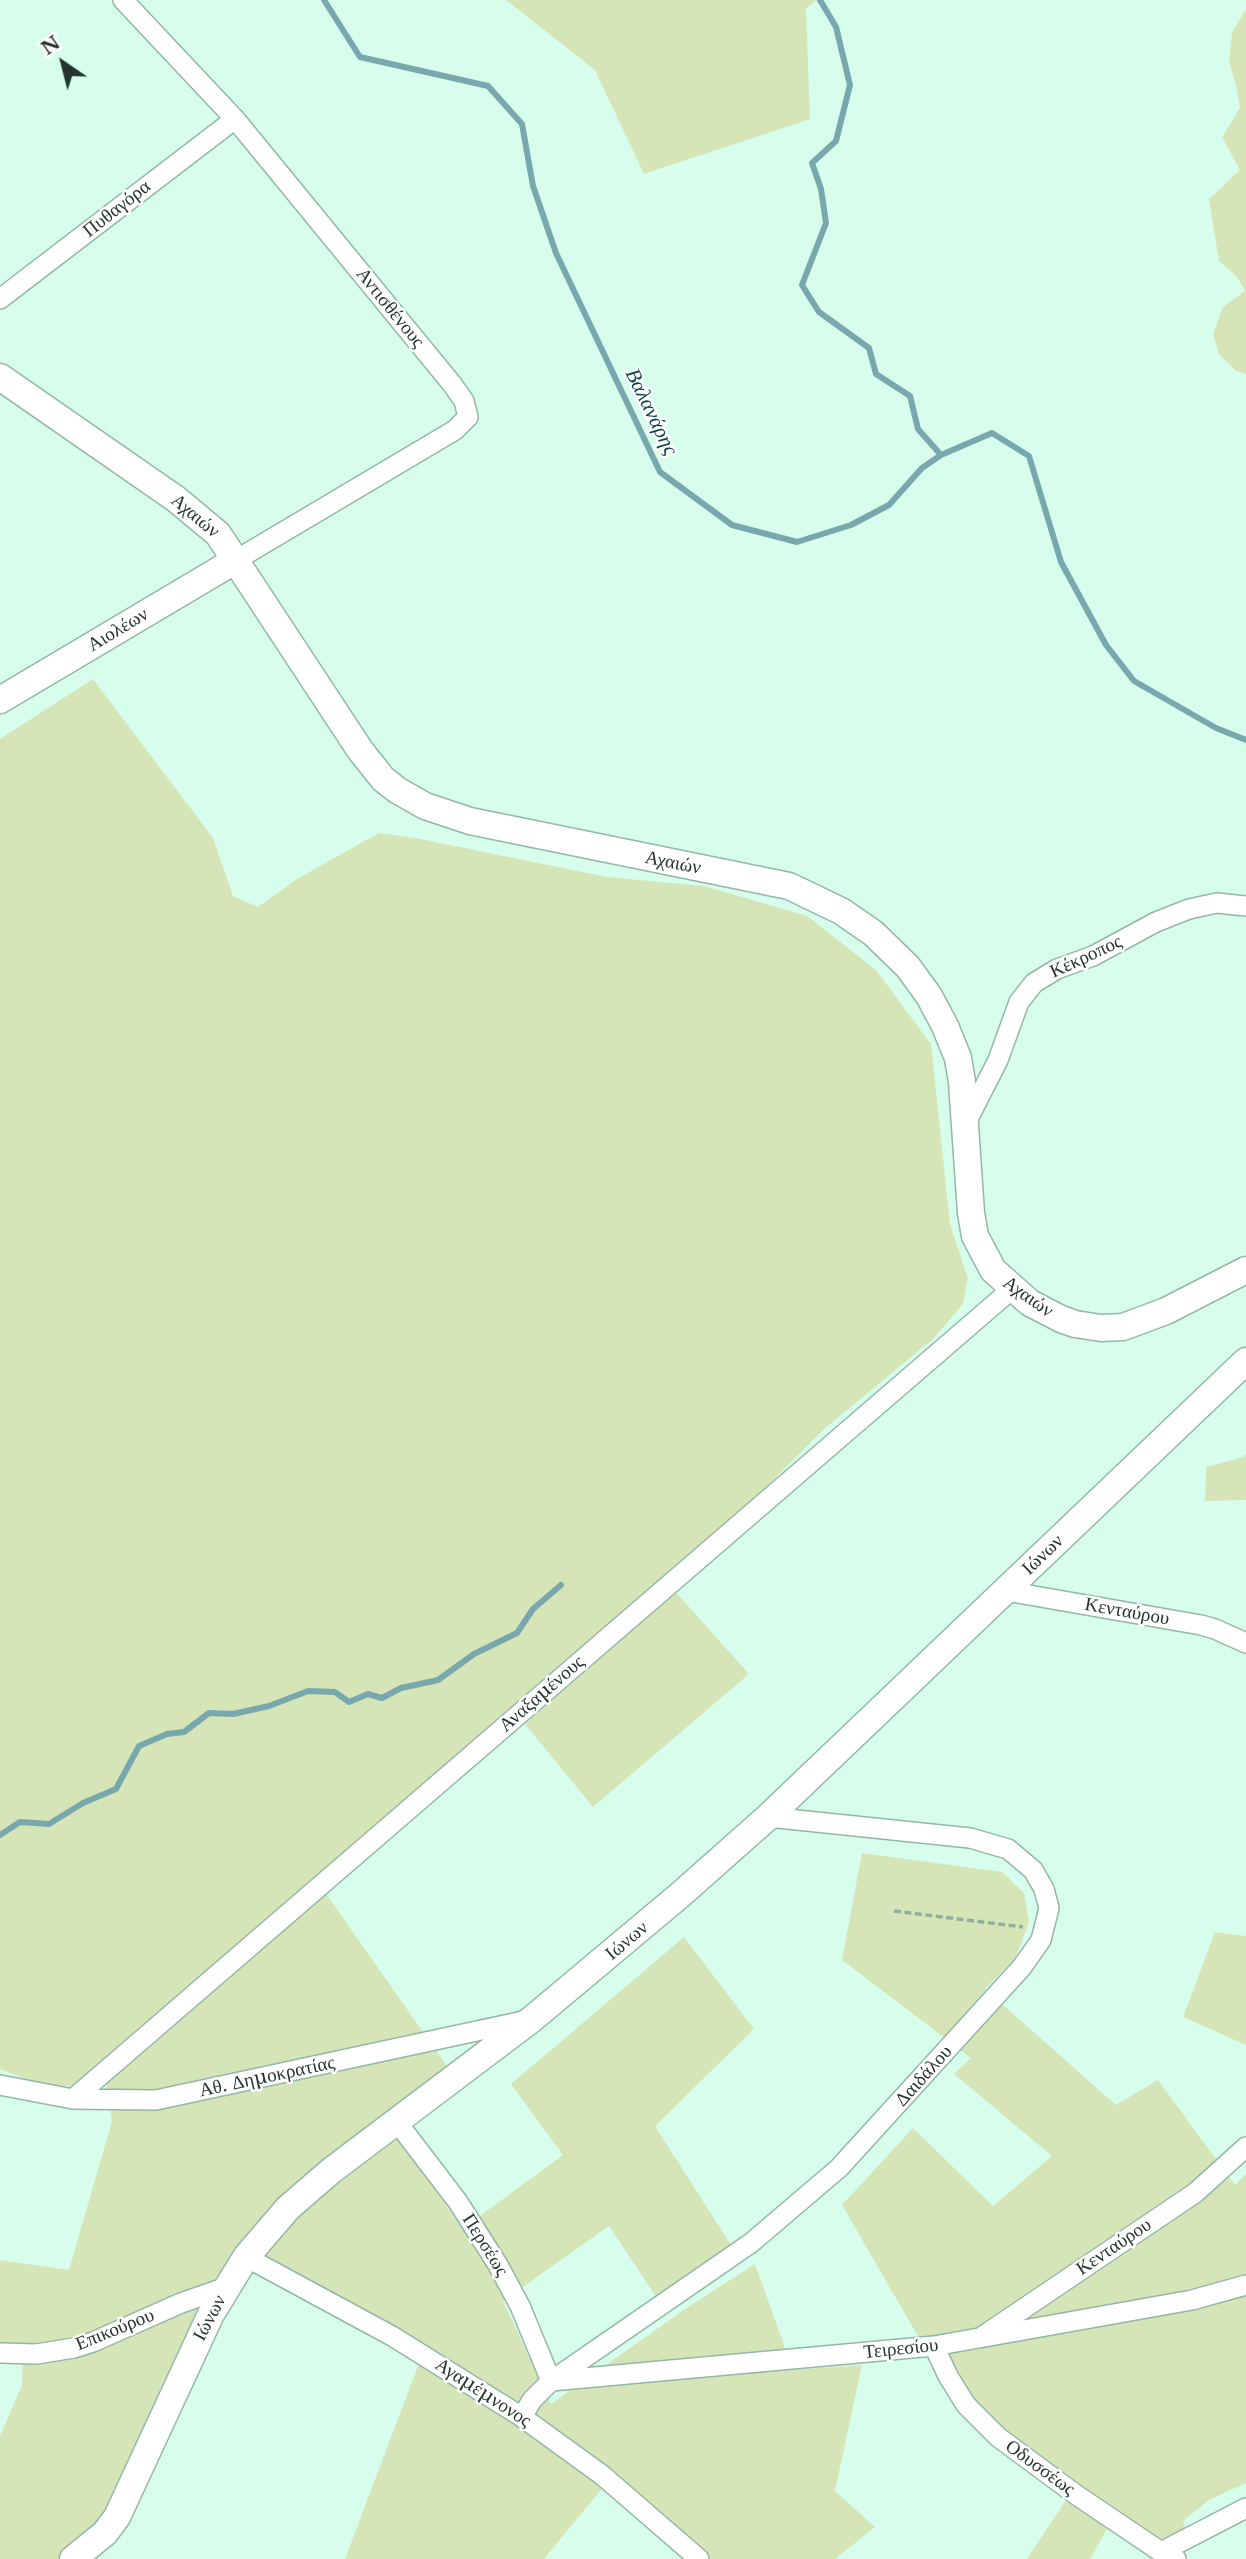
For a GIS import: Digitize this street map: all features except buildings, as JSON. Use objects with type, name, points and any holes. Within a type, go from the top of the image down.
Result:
[{"type":"street","name":"Αντισθένους","points":[[123,0],[235,119],[452,384],[464,401],[468,417],[455,430],[236,560]]},
{"type":"street","name":"Πυθαγόρα","points":[[0,299],[235,119]]},
{"type":"street","name":"Αχαιών","points":[[0,377],[196,514],[218,534],[370,764],[383,779],[409,797],[425,806],[470,821],[789,886],[841,911],[873,933],[908,967],[939,1012],[958,1058],[975,1236],[993,1270],[1030,1303],[1060,1320],[1089,1327],[1111,1328],[1130,1325],[1166,1311],[1246,1270]]},
{"type":"street","name":"Αιολέων","points":[[0,700],[236,560]]},
{"type":"street","name":"Κέκροπος","points":[[966,1123],[998,1060],[1019,1002],[1034,983],[1057,970],[1093,956],[1156,922],[1189,909],[1217,903],[1246,906]]},
{"type":"street","name":"Αναξαμένους","points":[[73,2099],[1012,1289]]},
{"type":"street","name":"Ιώνων","points":[[73,2559],[105,2533],[117,2517],[195,2346],[227,2287],[246,2257],[288,2208],[532,2019],[768,1817],[1246,1361]]},
{"type":"street","name":"Κενταύρου","points":[[1006,1591],[1200,1625],[1246,1643]]},
{"type":"street","name":"Δαιδάλου","points":[[522,2417],[532,2400],[551,2381],[751,2243],[839,2168],[1022,1967],[1041,1940],[1049,1908],[1044,1889],[1033,1870],[1008,1849],[988,1841],[970,1838],[768,1817]]},
{"type":"street","name":"Αθ. Δημοκρατίας","points":[[0,2085],[73,2099],[156,2100],[532,2019]]},
{"type":"street","name":"Περσέως","points":[[397,2122],[458,2202],[498,2264],[520,2306],[551,2381]]},
{"type":"street","name":"Κενταύρου","points":[[976,2340],[1195,2193],[1246,2147]]},
{"type":"street","name":"Αγαμέμνονος","points":[[246,2257],[392,2336],[522,2417],[611,2482],[699,2559]]},
{"type":"street","name":"Τειρεσίου","points":[[551,2381],[934,2346],[1192,2300],[1246,2285]]},
{"type":"street","name":"Επικούρου","points":[[0,2353],[36,2354],[75,2348],[181,2303],[227,2287]]},
{"type":"street","name":"Οδυσσέως","points":[[934,2346],[956,2390],[985,2426],[1074,2494],[1169,2556]]},
{"type":"street","points":[[1169,2556],[1246,2508]]},
{"type":"path","points":[[894,1911],[1021,1926],[1041,1940]]},
{"type":"green space","points":[[506,0],[816,0],[806,9],[810,119],[644,174],[595,70]]},
{"type":"green space","points":[[1246,9],[1246,374],[1236,371],[1219,354],[1213,334],[1223,307],[1245,291],[1237,277],[1219,261],[1209,199],[1240,170],[1222,137],[1240,108],[1229,62],[1232,32]]},
{"type":"green space","points":[[93,679],[213,838],[233,896],[258,907],[297,879],[379,833],[607,877],[704,886],[807,916],[876,970],[931,1044],[950,1224],[968,1278],[963,1304],[934,1338],[823,1430],[761,1492],[664,1579],[749,1674],[593,1807],[511,1707],[315,1878],[449,2069],[389,2121],[462,2229],[563,2155],[511,2084],[684,1937],[754,2029],[655,2126],[731,2245],[657,2298],[609,2226],[503,2301],[551,2404],[688,2307],[755,2264],[784,2345],[789,2370],[862,2365],[835,2491],[875,2527],[835,2559],[709,2559],[614,2474],[544,2559],[345,2559],[424,2350],[243,2250],[90,2559],[0,2559],[0,2436],[22,2385],[23,2358],[0,2355],[0,2260],[69,2270],[112,2121],[103,2060],[77,2086],[42,2085],[0,2069],[0,739]]},
{"type":"green space","points":[[1246,1454],[1246,1500],[1205,1501],[1206,1467]]},
{"type":"green space","points":[[862,1853],[1002,1872],[1024,1893],[1029,1922],[1016,1957],[985,1989],[1116,2105],[1158,2080],[1235,2185],[1246,2174],[1246,2483],[1209,2500],[1183,2521],[1187,2533],[1155,2549],[1112,2520],[1090,2559],[1027,2559],[1072,2491],[983,2412],[919,2338],[842,2205],[913,2128],[993,2206],[1052,2156],[954,2074],[971,2058],[842,1960]]},
{"type":"green space","points":[[1215,1932],[1246,1936],[1246,2045],[1183,2017]]},
{"type":"waterway","name":"Βαλανάρης","points":[[324,0],[360,57],[488,86],[522,124],[533,186],[556,253],[660,472],[732,525],[797,542],[851,525],[889,505],[922,468],[941,455],[992,433],[1029,456],[1061,562],[1106,645],[1134,681],[1216,728],[1246,740]]},
{"type":"waterway","points":[[820,0],[836,27],[850,85],[836,141],[812,163],[821,189],[826,223],[802,285],[819,312],[869,348],[876,374],[910,396],[918,429],[941,455]]},
{"type":"waterway","points":[[0,1835],[20,1822],[49,1824],[83,1803],[116,1789],[139,1746],[167,1734],[184,1732],[209,1713],[233,1714],[269,1706],[308,1691],[335,1692],[349,1702],[368,1694],[382,1698],[401,1688],[438,1680],[474,1654],[517,1633],[533,1609],[561,1585]]}]
